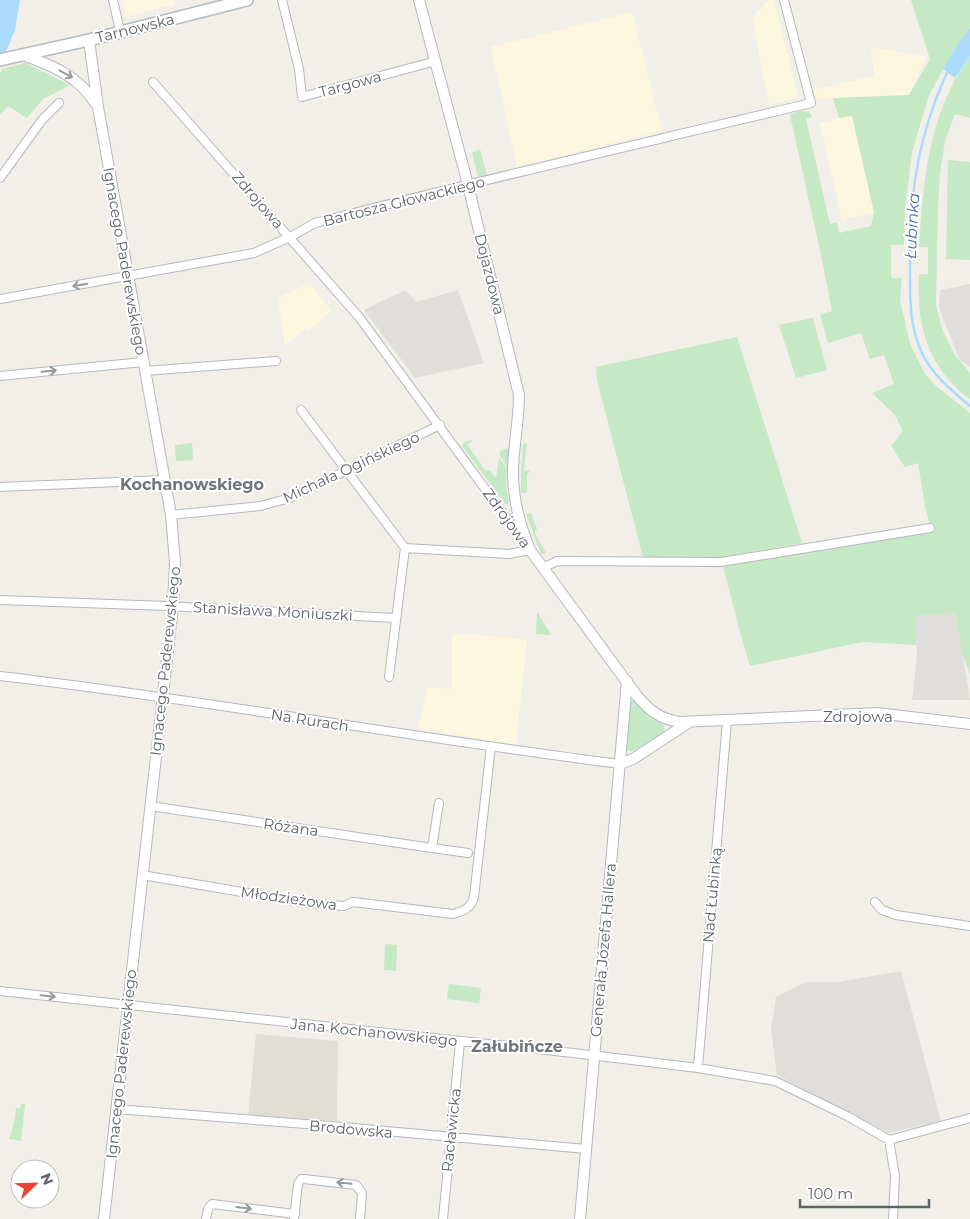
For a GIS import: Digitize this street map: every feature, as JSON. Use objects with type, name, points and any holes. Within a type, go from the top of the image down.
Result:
[{"type":"main road","name":"Tarnowska","points":[[0,60],[89,40],[247,0]]},
{"type":"street","points":[[113,0],[120,31]]},
{"type":"street","name":"Targowa","points":[[282,0],[299,69],[302,97],[436,62]]},
{"type":"street","name":"Dojazdowa","points":[[419,0],[468,186],[519,395],[518,429],[513,470],[514,492],[518,517],[530,550]]},
{"type":"street","name":"Bartosza Głowackiego","points":[[0,299],[254,253],[290,237],[315,223],[468,186],[537,167],[810,103],[784,0]]},
{"type":"street","name":"Ignacego Paderewskiego","points":[[89,40],[98,107],[171,515],[175,562],[173,606],[104,1219]]},
{"type":"street","name":"Ignacego Paderewskiego","points":[[23,55],[47,64],[74,79],[87,91],[98,107]]},
{"type":"street","name":"Zdrojowa","points":[[153,82],[359,317],[637,696],[654,714],[669,720],[689,722],[877,713],[970,724]]},
{"type":"street","points":[[0,178],[42,120],[59,103]]},
{"type":"street","points":[[0,376],[276,361]]},
{"type":"street","points":[[301,410],[404,548],[509,554],[530,550]]},
{"type":"street","name":"Michała Ogińskiego","points":[[171,515],[260,506],[290,498],[440,425]]},
{"type":"street","points":[[0,487],[165,480]]},
{"type":"street","points":[[543,568],[557,561],[720,562],[930,528]]},
{"type":"street","points":[[389,677],[404,548]]},
{"type":"street","name":"Stanisława Moniuszki","points":[[0,600],[173,606],[395,618]]},
{"type":"street","name":"Na Rurach","points":[[0,676],[162,697],[620,764]]},
{"type":"street","name":"Generała Józefa Hallera","points":[[580,1219],[627,681]]},
{"type":"street","name":"Nad Łubinką","points":[[698,1068],[726,721]]},
{"type":"street","points":[[620,764],[633,758],[689,722]]},
{"type":"street","name":"Młodzieżowa","points":[[142,875],[307,903],[344,906],[353,902],[453,914],[464,911],[473,902],[474,897],[491,746]]},
{"type":"street","points":[[432,848],[439,803]]},
{"type":"street","name":"Różana","points":[[150,806],[468,854]]},
{"type":"street","points":[[875,902],[882,910],[896,915],[970,926]]},
{"type":"street","name":"Jana Kochanowskiego","points":[[0,991],[698,1068],[775,1081],[847,1116],[889,1140]]},
{"type":"street","name":"Racławicka","points":[[443,1219],[460,1042]]},
{"type":"street","name":"Brodowska","points":[[116,1109],[586,1149]]},
{"type":"street","points":[[893,1219],[895,1176],[889,1140],[970,1118]]},
{"type":"street","points":[[206,1219],[208,1209],[212,1204],[294,1216],[298,1184],[301,1179],[356,1185],[362,1193],[360,1219]]},
{"type":"shaded area","points":[[123,0],[174,0],[175,4],[126,17]]},
{"type":"shaded area","points":[[769,0],[774,0],[798,98],[769,105],[752,17]]},
{"type":"shaded area","points":[[632,12],[662,131],[517,167],[491,47]]},
{"type":"shaded area","points":[[871,47],[926,57],[909,95],[817,99],[813,90],[874,76]]},
{"type":"shaded area","points":[[852,115],[874,212],[842,220],[820,123]]},
{"type":"shaded area","points":[[310,283],[331,311],[308,331],[306,328],[285,346],[278,298]]},
{"type":"shaded area","points":[[970,284],[970,367],[959,359],[939,307],[940,290]]},
{"type":"shaded area","points":[[405,290],[416,302],[458,290],[484,363],[415,378],[364,310]]},
{"type":"shaded area","points":[[956,613],[970,700],[912,700],[917,655],[915,616]]},
{"type":"shaded area","points":[[452,635],[477,635],[527,640],[516,745],[418,728],[428,687],[452,689]]},
{"type":"shaded area","points":[[901,971],[941,1121],[888,1133],[777,1075],[771,1030],[776,997],[806,982],[839,982]]},
{"type":"shaded area","points":[[256,1034],[338,1041],[337,1121],[248,1115]]},
{"type":"green space","points":[[911,0],[970,0],[970,28],[954,50],[929,95],[912,152],[905,209],[904,245],[891,245],[891,278],[902,278],[900,300],[910,344],[925,374],[936,386],[970,413],[970,674],[962,654],[956,613],[916,616],[916,645],[862,642],[750,666],[723,566],[931,531],[918,463],[905,467],[891,446],[903,431],[895,415],[872,393],[894,384],[884,355],[870,359],[861,333],[828,343],[820,315],[832,311],[790,115],[799,111],[809,112],[812,117],[806,119],[830,224],[837,222],[839,233],[871,226],[874,212],[852,116],[839,118],[833,98],[909,95],[930,59]]},
{"type":"green space","points":[[970,56],[970,118],[955,114],[945,141],[940,173],[936,305],[942,329],[955,355],[970,373],[970,399],[944,374],[928,344],[920,311],[919,274],[928,274],[928,247],[919,247],[926,171],[937,124],[945,101]]},
{"type":"green space","points":[[25,63],[70,85],[43,99],[27,118],[8,106],[0,115],[0,74],[2,69]]},
{"type":"green space","points":[[480,149],[487,176],[478,177],[472,153]]},
{"type":"green space","points":[[948,160],[970,162],[970,260],[946,259]]},
{"type":"green space","points":[[813,318],[827,370],[796,378],[779,325]]},
{"type":"green space","points":[[737,337],[802,543],[719,558],[644,561],[597,380],[596,367]]},
{"type":"green space","points":[[472,440],[471,443],[467,444],[485,470],[490,471],[496,478],[499,458],[507,469],[506,486],[509,503],[506,505],[462,446],[464,442]]},
{"type":"green space","points":[[192,443],[193,460],[176,461],[175,445]]},
{"type":"green space","points":[[527,443],[524,471],[530,470],[527,475],[527,492],[521,493],[523,444]]},
{"type":"green space","points":[[509,448],[507,467],[500,456],[500,451]]},
{"type":"green space","points":[[531,513],[537,530],[535,534],[546,553],[541,554],[526,514]]},
{"type":"green space","points":[[538,613],[551,635],[536,634]]},
{"type":"green space","points":[[631,701],[634,701],[649,717],[663,725],[665,729],[664,732],[633,751],[628,751],[625,748]]},
{"type":"green space","points":[[385,944],[397,945],[396,971],[384,970]]},
{"type":"green space","points":[[449,984],[481,988],[479,1003],[447,999]]},
{"type":"green space","points":[[21,1104],[25,1104],[21,1141],[9,1139],[16,1108],[20,1108]]},
{"type":"water","points":[[0,0],[20,0],[15,30],[0,66]]},
{"type":"water","points":[[970,28],[970,56],[955,78],[943,69]]},
{"type":"waterway","name":"Łubinka","points":[[948,71],[936,99],[918,162],[912,202],[910,300],[912,322],[926,361],[943,382],[970,406]]},
{"type":"district","name":"Kochanowskiego","points":[[192,484]]},
{"type":"district","name":"Załubińcze","points":[[517,1046]]}]
